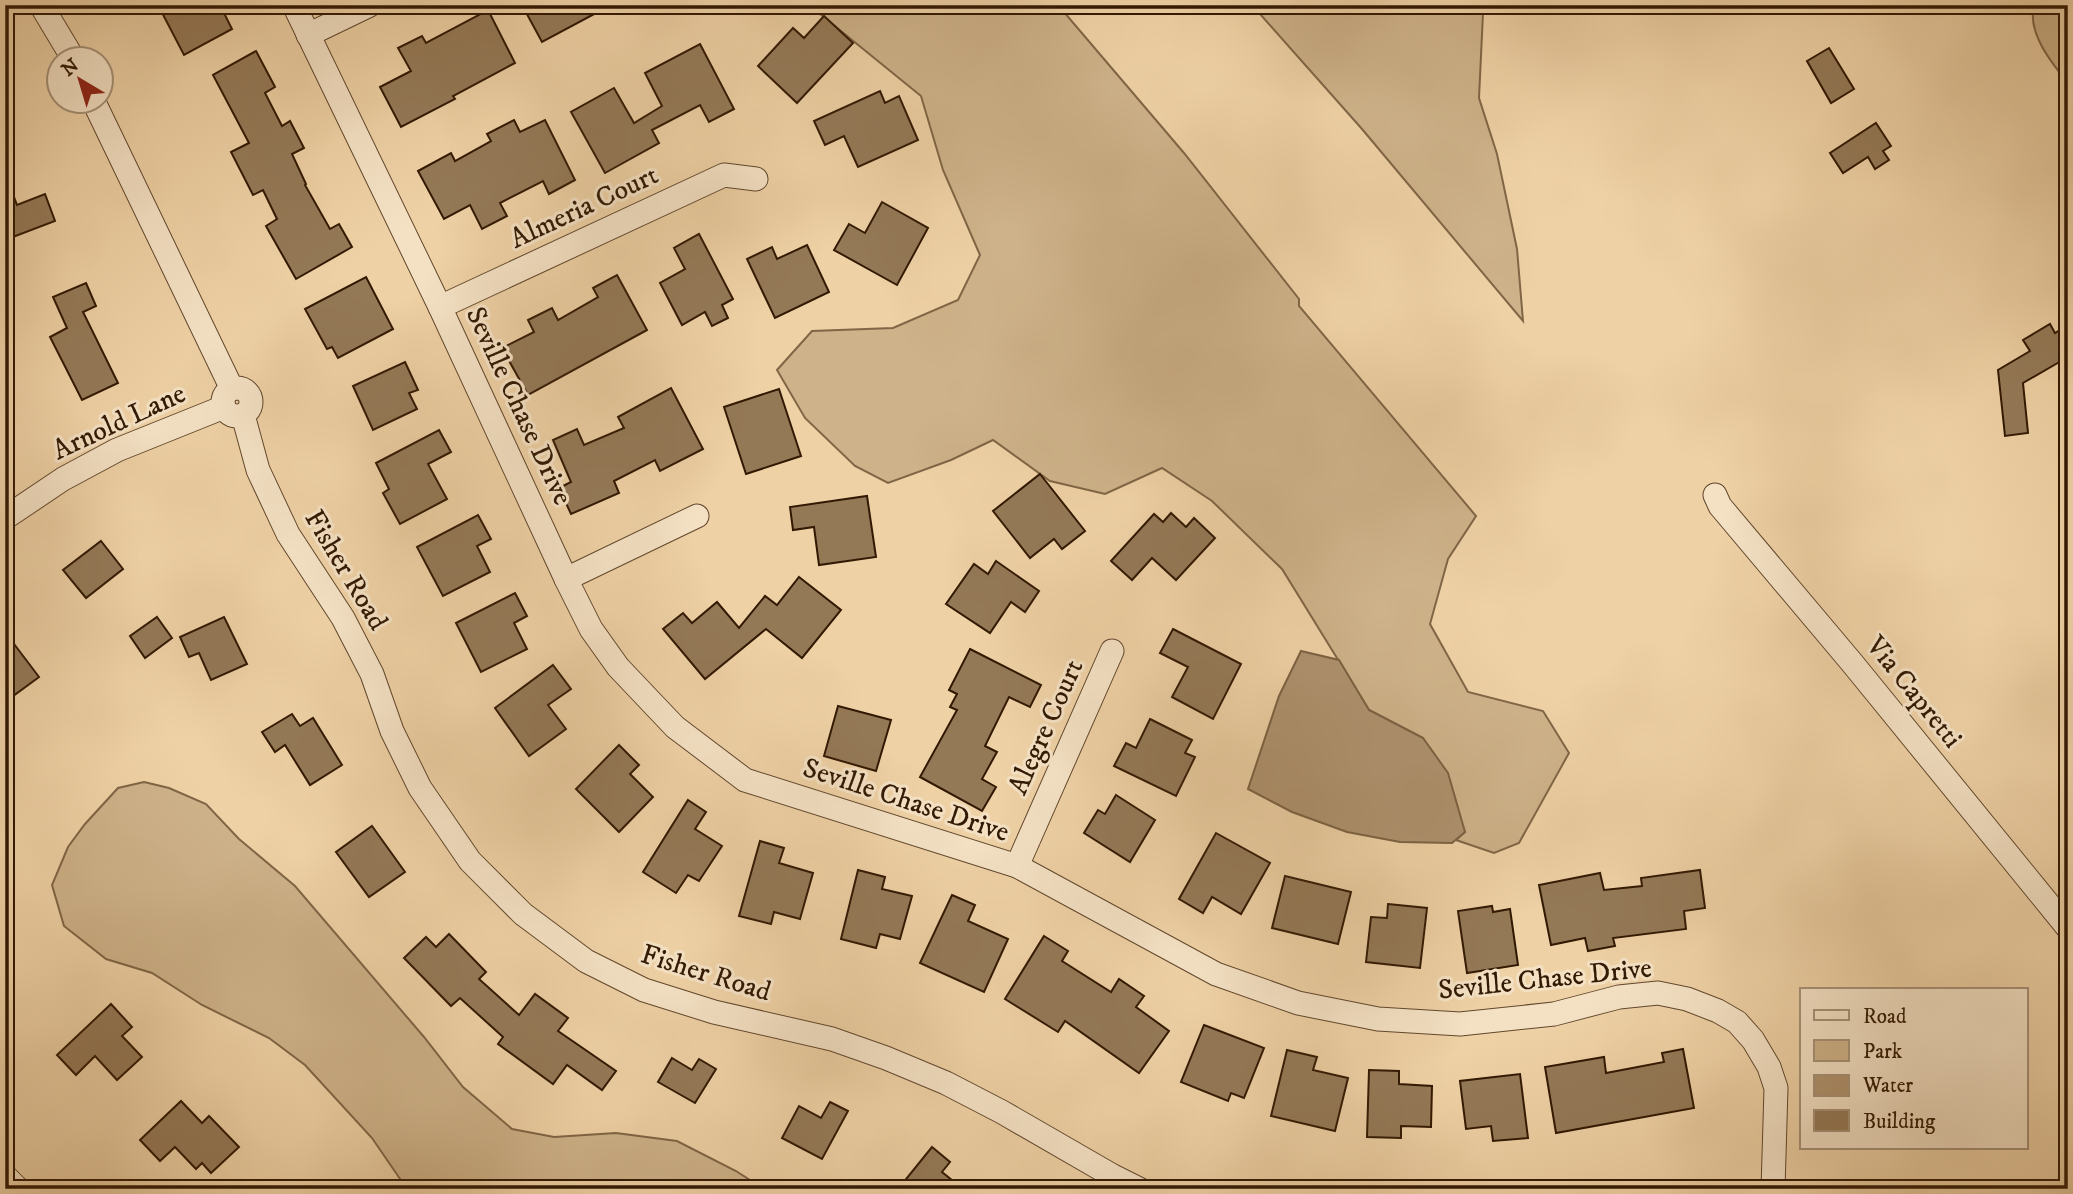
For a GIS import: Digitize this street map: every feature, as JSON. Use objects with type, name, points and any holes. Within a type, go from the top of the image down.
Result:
[{"type":"street","points":[[41,5],[66,46]]},
{"type":"street","name":"Seville Chase Drive","points":[[294,5],[591,629],[618,667],[675,727],[745,780],[1017,866],[1216,974],[1298,1003],[1378,1019],[1460,1024],[1555,1014],[1619,998],[1658,993],[1687,999],[1718,1011],[1737,1022],[1753,1040],[1769,1067],[1776,1088],[1773,1189]]},
{"type":"street","points":[[308,35],[370,5]]},
{"type":"street","name":"Fisher Road","points":[[100,116],[233,404],[258,470],[288,534],[343,618],[372,674],[392,731],[420,788],[470,862],[523,915],[586,961],[644,990],[713,1012],[832,1040],[886,1058],[1002,1112],[1139,1189]]},
{"type":"street","name":"Almeria Court","points":[[440,307],[724,175],[756,178]]},
{"type":"street","name":"Arnold Lane","points":[[5,518],[63,479],[117,450],[233,404]]},
{"type":"street","name":"Via Capretti","points":[[1715,495],[1720,506],[1858,670],[2068,928]]},
{"type":"street","points":[[566,579],[697,516]]},
{"type":"street","name":"Alegre Court","points":[[1017,866],[1112,651]]},
{"type":"street","points":[[5,1176],[18,1189]]},
{"type":"green space","points":[[812,5],[1058,5],[1184,153],[1299,299],[1299,306],[1476,516],[1448,559],[1430,624],[1468,692],[1543,711],[1569,753],[1519,843],[1494,853],[1456,840],[1465,832],[1423,738],[1369,710],[1282,569],[1212,501],[1162,468],[1105,494],[1050,481],[993,440],[951,460],[888,483],[855,466],[805,418],[777,370],[812,331],[893,328],[958,300],[980,255],[943,170],[921,96]]},
{"type":"green space","points":[[1252,5],[1481,5],[1483,13],[1479,98],[1497,154],[1517,249],[1523,321],[1362,129]]},
{"type":"green space","points":[[2034,5],[2058,5],[2068,15],[2068,83],[2037,36]]},
{"type":"green space","points":[[144,782],[169,788],[206,804],[239,839],[295,886],[424,1037],[463,1087],[512,1129],[554,1137],[616,1133],[677,1141],[736,1171],[764,1189],[407,1189],[372,1138],[305,1065],[269,1038],[202,1005],[152,973],[106,959],[64,926],[52,885],[68,847],[118,788]]},
{"type":"water","points":[[1301,651],[1339,660],[1369,710],[1423,738],[1448,773],[1465,832],[1452,843],[1400,842],[1347,832],[1292,812],[1248,789],[1279,696]]},
{"type":"building","points":[[158,5],[220,5],[232,29],[184,55]]},
{"type":"building","points":[[522,5],[611,5],[542,42]]},
{"type":"building","points":[[488,10],[515,63],[401,127],[380,87],[411,71],[398,48],[422,36],[426,43]]},
{"type":"building","points":[[824,16],[853,43],[797,103],[758,66],[793,28],[804,38]]},
{"type":"building","points":[[700,44],[734,109],[709,122],[700,105],[652,130],[659,143],[605,173],[571,112],[614,88],[634,123],[662,106],[645,73]]},
{"type":"building","points":[[1829,48],[1854,89],[1831,103],[1807,61]]},
{"type":"building","points":[[256,51],[275,87],[265,93],[282,126],[290,121],[304,148],[292,154],[305,185],[330,229],[339,224],[352,247],[296,279],[266,226],[277,219],[263,190],[253,195],[231,152],[249,143],[213,75]]},
{"type":"building","points":[[880,91],[885,103],[899,96],[918,140],[858,167],[844,136],[825,145],[814,121]]},
{"type":"building","points":[[514,120],[520,132],[545,120],[575,180],[549,194],[543,181],[500,203],[507,216],[482,229],[470,205],[444,219],[418,171],[451,153],[455,161],[491,141],[487,134]]},
{"type":"building","points":[[1876,123],[1891,146],[1883,151],[1889,160],[1875,169],[1868,157],[1843,173],[1830,153]]},
{"type":"building","points":[[7,178],[17,205],[45,194],[55,221],[5,240]]},
{"type":"building","points":[[882,202],[928,228],[897,285],[834,250],[849,224],[865,233]]},
{"type":"building","points":[[699,234],[733,299],[722,305],[728,318],[712,326],[705,312],[682,325],[660,283],[685,269],[674,248]]},
{"type":"building","points":[[807,245],[829,292],[775,318],[747,259],[772,247],[777,259]]},
{"type":"building","points":[[617,275],[647,330],[528,395],[502,348],[534,332],[528,320],[552,308],[558,320],[598,297],[593,288]]},
{"type":"building","points":[[366,277],[393,329],[338,358],[332,347],[327,349],[305,309]]},
{"type":"building","points":[[86,283],[96,306],[83,312],[118,383],[82,400],[50,337],[67,328],[53,297]]},
{"type":"building","points":[[2050,324],[2055,333],[2068,325],[2068,357],[2023,383],[2028,433],[2005,436],[1998,370],[2030,351],[2023,340]]},
{"type":"building","points":[[405,362],[418,390],[409,393],[417,409],[373,430],[353,386]]},
{"type":"building","points":[[671,388],[703,449],[660,471],[655,460],[614,481],[619,493],[571,514],[559,488],[571,482],[553,440],[577,429],[584,445],[624,428],[618,417]]},
{"type":"building","points":[[779,389],[801,456],[746,474],[724,407]]},
{"type":"building","points":[[439,430],[451,452],[428,464],[447,499],[400,524],[383,493],[389,489],[376,463]]},
{"type":"building","points":[[1040,474],[1085,531],[1062,549],[1054,539],[1030,558],[993,511]]},
{"type":"building","points":[[867,496],[876,557],[819,565],[814,527],[793,530],[790,507]]},
{"type":"building","points":[[1171,513],[1186,527],[1194,518],[1215,538],[1176,580],[1152,558],[1132,580],[1111,561],[1154,514],[1163,522]]},
{"type":"building","points":[[478,515],[491,539],[477,546],[490,572],[443,596],[417,547]]},
{"type":"building","points":[[101,541],[123,569],[86,598],[63,570]]},
{"type":"building","points":[[996,561],[1039,591],[1025,612],[1011,602],[990,633],[946,604],[974,564],[988,574]]},
{"type":"building","points":[[799,577],[841,610],[802,658],[766,629],[705,679],[663,629],[683,613],[692,623],[717,602],[739,628],[765,596],[777,605]]},
{"type":"building","points":[[515,593],[527,616],[514,623],[527,649],[481,672],[456,623]]},
{"type":"building","points":[[157,617],[172,638],[145,658],[130,636]]},
{"type":"building","points":[[224,617],[247,664],[211,680],[199,653],[189,657],[180,637]]},
{"type":"building","points":[[1173,629],[1241,664],[1213,719],[1172,697],[1188,667],[1160,653]]},
{"type":"building","points":[[5,632],[39,677],[5,702]]},
{"type":"building","points":[[970,649],[1041,685],[1030,707],[1009,697],[985,746],[997,752],[982,779],[996,787],[982,811],[920,777],[957,710],[950,707],[957,694],[949,690]]},
{"type":"building","points":[[553,665],[571,689],[548,705],[566,729],[529,756],[495,708]]},
{"type":"building","points":[[838,706],[891,720],[876,771],[824,756]]},
{"type":"building","points":[[292,714],[300,726],[313,718],[342,765],[310,785],[285,745],[275,752],[262,732]]},
{"type":"building","points":[[1150,719],[1192,740],[1185,753],[1195,757],[1176,796],[1114,766],[1126,743],[1136,748]]},
{"type":"building","points":[[619,745],[639,765],[630,774],[653,797],[619,832],[576,789]]},
{"type":"building","points":[[1116,795],[1155,820],[1130,862],[1084,833],[1098,810],[1105,814]]},
{"type":"building","points":[[688,800],[706,812],[695,829],[722,846],[699,881],[688,875],[676,893],[643,872]]},
{"type":"building","points":[[372,826],[405,872],[369,897],[336,852]]},
{"type":"building","points":[[1216,833],[1270,863],[1241,914],[1212,897],[1203,913],[1179,899]]},
{"type":"building","points":[[760,841],[784,848],[779,863],[813,873],[800,919],[774,912],[771,924],[739,916]]},
{"type":"building","points":[[858,870],[885,877],[882,889],[912,896],[900,939],[880,934],[876,948],[841,939]]},
{"type":"building","points":[[1700,870],[1705,908],[1684,911],[1686,929],[1613,938],[1615,946],[1588,951],[1585,938],[1551,945],[1539,885],[1600,873],[1604,890],[1642,886],[1641,878]]},
{"type":"building","points":[[1285,876],[1351,892],[1338,944],[1272,928]]},
{"type":"building","points":[[952,895],[975,905],[968,921],[1008,939],[984,992],[920,963]]},
{"type":"building","points":[[1388,904],[1427,908],[1420,968],[1366,962],[1371,917],[1387,918]]},
{"type":"building","points":[[1492,906],[1493,912],[1510,909],[1518,965],[1467,973],[1458,911]]},
{"type":"building","points":[[449,934],[486,972],[479,979],[519,1015],[535,994],[568,1018],[558,1031],[616,1071],[602,1090],[567,1065],[553,1084],[498,1044],[503,1037],[460,998],[451,1006],[404,958],[426,937],[436,947]]},
{"type":"building","points":[[1044,936],[1068,951],[1062,961],[1111,992],[1119,979],[1144,996],[1136,1007],[1169,1031],[1139,1073],[1065,1021],[1058,1032],[1005,999]]},
{"type":"building","points":[[111,1004],[132,1027],[122,1036],[142,1057],[117,1080],[95,1056],[76,1075],[57,1055]]},
{"type":"building","points":[[1204,1025],[1264,1048],[1244,1098],[1231,1093],[1228,1101],[1181,1082]]},
{"type":"building","points":[[1683,1049],[1694,1108],[1556,1133],[1545,1067],[1604,1057],[1606,1073],[1664,1062],[1662,1053]]},
{"type":"building","points":[[1287,1050],[1317,1057],[1313,1070],[1348,1078],[1335,1131],[1271,1116]]},
{"type":"building","points":[[672,1058],[692,1070],[699,1059],[716,1069],[695,1103],[658,1082]]},
{"type":"building","points":[[1369,1070],[1399,1071],[1399,1084],[1432,1086],[1431,1127],[1401,1126],[1401,1138],[1367,1137]]},
{"type":"building","points":[[1520,1074],[1528,1138],[1493,1141],[1491,1126],[1466,1129],[1460,1081]]},
{"type":"building","points":[[181,1101],[202,1123],[209,1116],[239,1147],[211,1173],[202,1163],[196,1169],[175,1147],[160,1161],[140,1140]]},
{"type":"building","points":[[830,1102],[848,1111],[822,1159],[782,1138],[799,1106],[821,1118]]},
{"type":"building","points":[[932,1147],[950,1162],[942,1172],[963,1189],[898,1189]]}]
